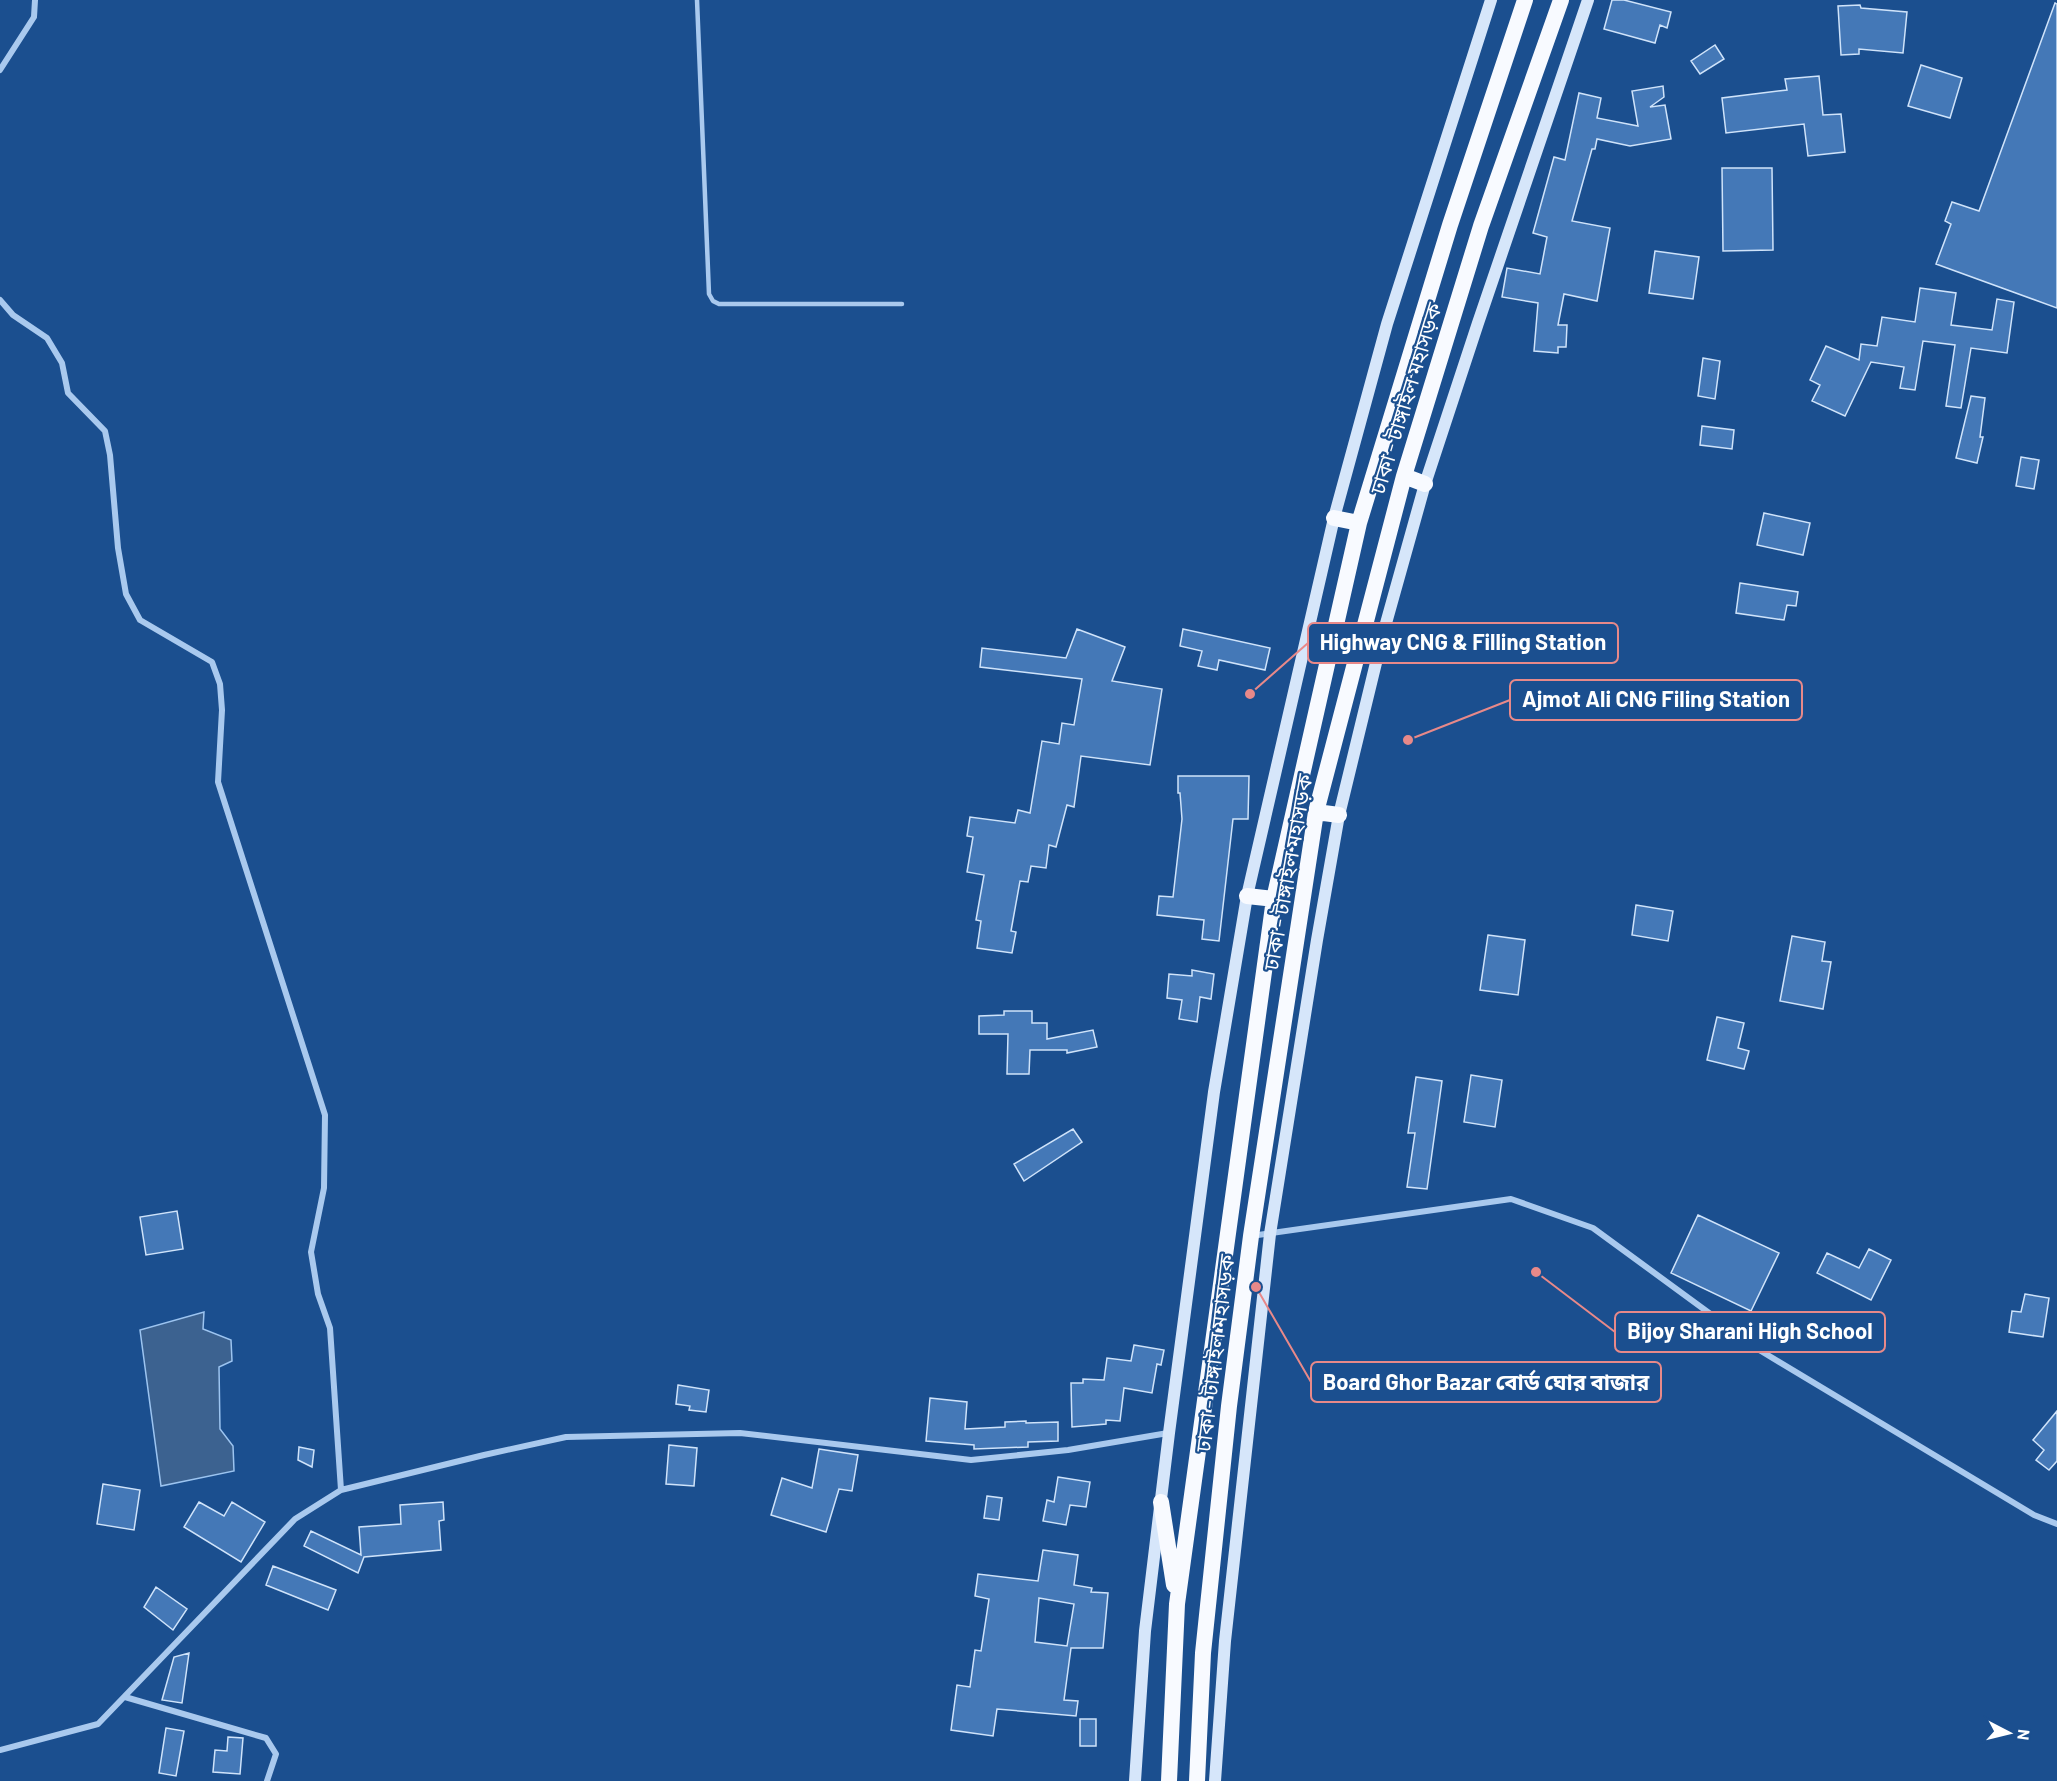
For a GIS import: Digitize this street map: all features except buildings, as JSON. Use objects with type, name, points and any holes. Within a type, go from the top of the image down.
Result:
[{"type":"highway","name":"ঢাকা - টাঙ্গাইল মহাসড়ক","points":[[1168,1780],[1177,1604],[1274,898],[1359,523],[1450,225],[1525,0]]},
{"type":"highway","name":"ঢাকা - টাঙ্গাইল মহাসড়ক","points":[[1197,1781],[1203,1653],[1228,1417],[1251,1236],[1316,812],[1404,476],[1481,226],[1561,0]]},
{"type":"highway","points":[[1404,476],[1425,484]]},
{"type":"highway","points":[[1334,518],[1359,523]]},
{"type":"highway","points":[[1316,812],[1339,815]]},
{"type":"highway","points":[[1247,896],[1274,898]]},
{"type":"highway","points":[[1161,1502],[1177,1604]]},
{"type":"main road","points":[[1136,1781],[1145,1631],[1169,1433],[1214,1092],[1247,896],[1334,518],[1387,324],[1491,0]]},
{"type":"main road","points":[[1215,1781],[1225,1641],[1270,1234],[1339,815],[1383,634],[1425,484],[1588,0]]},
{"type":"street","points":[[0,70],[34,17],[35,0]]},
{"type":"street","points":[[0,300],[13,315],[47,338],[62,363],[68,393],[105,431],[110,455],[117,548],[126,594],[140,620],[212,662],[220,684],[222,710],[218,782],[325,1115],[324,1188],[310,1252],[318,1294],[330,1328],[341,1490]]},
{"type":"street","points":[[1251,1236],[1511,1199],[1593,1228],[1761,1351],[2034,1515],[2057,1524]]},
{"type":"street","points":[[0,1750],[98,1724],[295,1519],[341,1490],[566,1437],[740,1433],[971,1460],[1068,1450],[1169,1433]]},
{"type":"street","points":[[124,1697],[266,1738],[276,1754],[267,1781]]},
{"type":"lane","points":[[697,0],[709,294],[713,301],[719,304],[902,304]]},
{"type":"water","points":[[204,1312],[203,1329],[231,1340],[232,1361],[219,1367],[220,1429],[233,1446],[234,1471],[161,1486],[140,1330]]},
{"type":"place","name":"Highway CNG & Filling Station","points":[[1250,694]]},
{"type":"place","name":"Ajmot Ali CNG Filing Station","points":[[1408,740]]},
{"type":"place","name":"Bijoy Sharani High School","points":[[1536,1272]]},
{"type":"place","name":"Board Ghor Bazar বোর্ড ঘোর বাজার","points":[[1256,1287]]}]
